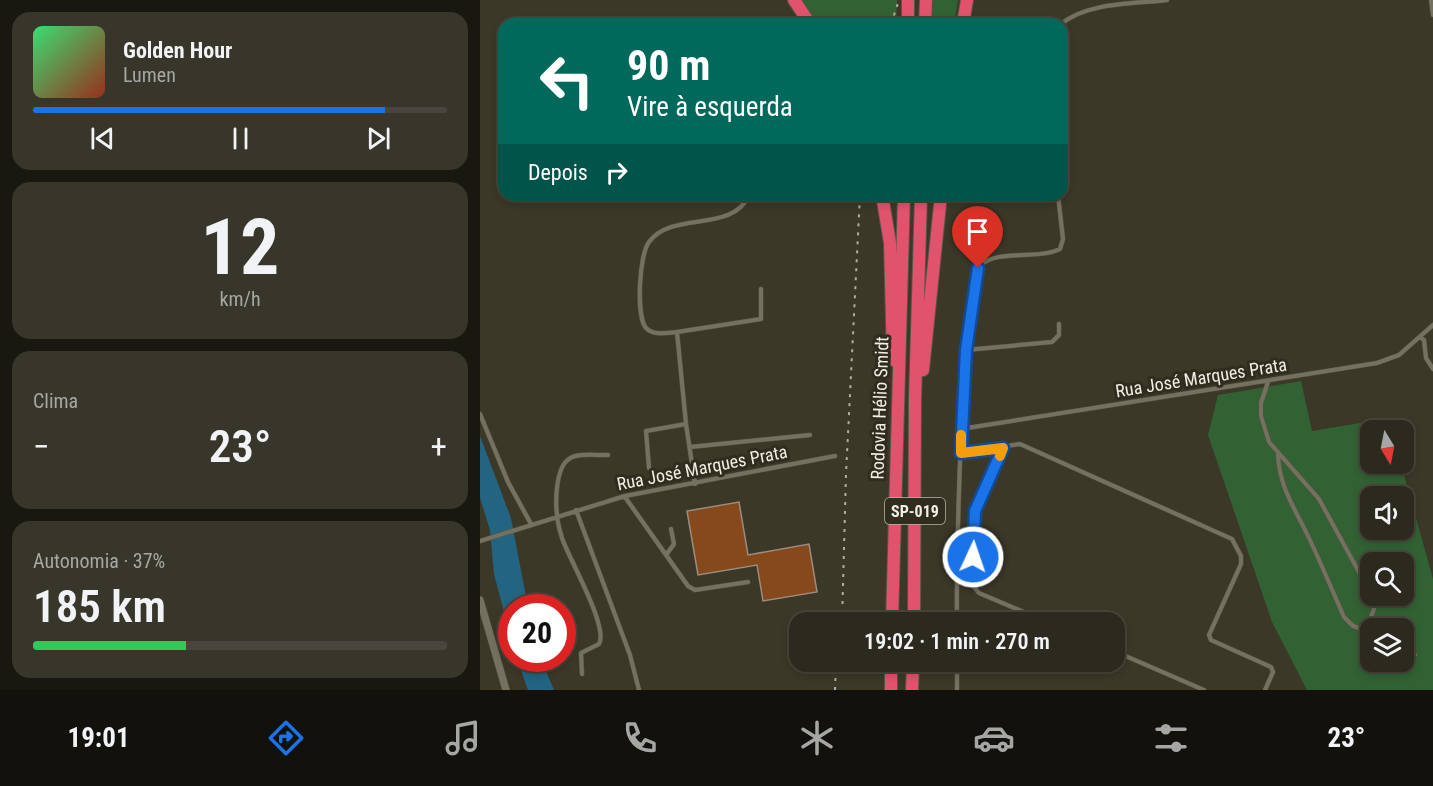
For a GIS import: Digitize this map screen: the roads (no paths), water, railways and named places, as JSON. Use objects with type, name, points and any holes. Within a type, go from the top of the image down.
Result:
[{"type":"highway","points":[[794,0],[806,18]]},
{"type":"highway","points":[[908,0],[908,18]]},
{"type":"highway","points":[[925,18],[926,0]]},
{"type":"highway","points":[[964,18],[967,0]]},
{"type":"highway","points":[[883,201],[890,243],[891,344],[897,403]]},
{"type":"highway","name":"Rodovia Hélio Smidt","points":[[892,612],[904,201]]},
{"type":"highway","name":"Rodovia Hélio Smidt","points":[[914,612],[915,400],[921,201]]},
{"type":"highway","points":[[915,400],[926,348],[939,201]]},
{"type":"highway","points":[[891,672],[891,690]]},
{"type":"highway","points":[[912,690],[913,672]]},
{"type":"street","points":[[480,600],[506,690]]},
{"type":"lane","points":[[1068,20],[1080,13],[1099,9],[1167,0]]},
{"type":"lane","points":[[1431,0],[1433,15]]},
{"type":"lane","points":[[746,201],[742,208],[733,214],[674,227],[648,243],[641,272],[642,319],[646,328],[652,332],[677,332],[761,319],[761,289]]},
{"type":"lane","points":[[957,612],[966,350],[978,268],[992,259],[1046,255],[1060,249],[1063,239],[1059,201]]},
{"type":"lane","points":[[966,350],[1052,342],[1059,335],[1059,324]]},
{"type":"lane","name":"Rua José Marques Prata","points":[[962,429],[1268,382],[1393,359],[1433,325]]},
{"type":"lane","points":[[677,332],[686,424],[695,484]]},
{"type":"lane","points":[[1420,337],[1424,340],[1426,358],[1433,369]]},
{"type":"lane","points":[[1268,382],[1261,403],[1261,416],[1269,442],[1319,499],[1360,575]]},
{"type":"lane","points":[[480,414],[508,483],[531,524]]},
{"type":"lane","points":[[649,468],[646,431],[686,424]]},
{"type":"lane","points":[[690,447],[810,435]]},
{"type":"lane","points":[[961,453],[1020,444],[1232,539],[1241,556],[1241,564],[1209,635],[1211,640],[1271,667],[1273,672],[1265,690]]},
{"type":"lane","points":[[1003,448],[975,511],[974,587],[979,593],[1024,612]]},
{"type":"lane","points":[[1278,454],[1279,472],[1290,504],[1308,536],[1344,617],[1353,626],[1360,628]]},
{"type":"lane","points":[[582,674],[581,653],[599,644],[602,635],[598,618],[562,538],[555,508],[561,465],[568,459],[581,455],[608,455]]},
{"type":"lane","name":"Rua José Marques Prata","points":[[481,541],[625,496],[835,456]]},
{"type":"lane","points":[[625,496],[688,586],[695,590],[748,582]]},
{"type":"lane","points":[[576,510],[630,655],[639,690]]},
{"type":"lane","points":[[666,555],[674,544],[671,529]]},
{"type":"lane","points":[[1125,656],[1204,690]]},
{"type":"lane","points":[[957,672],[957,690]]},
{"type":"water","points":[[480,436],[511,518],[526,594],[499,594],[494,574],[490,530],[480,498]]},
{"type":"water","points":[[522,672],[546,672],[554,690],[528,690]]},
{"type":"railway","points":[[893,18],[899,0]]},
{"type":"railway","points":[[842,612],[846,474],[860,201]]},
{"type":"railway","points":[[835,690],[836,672]]}]
